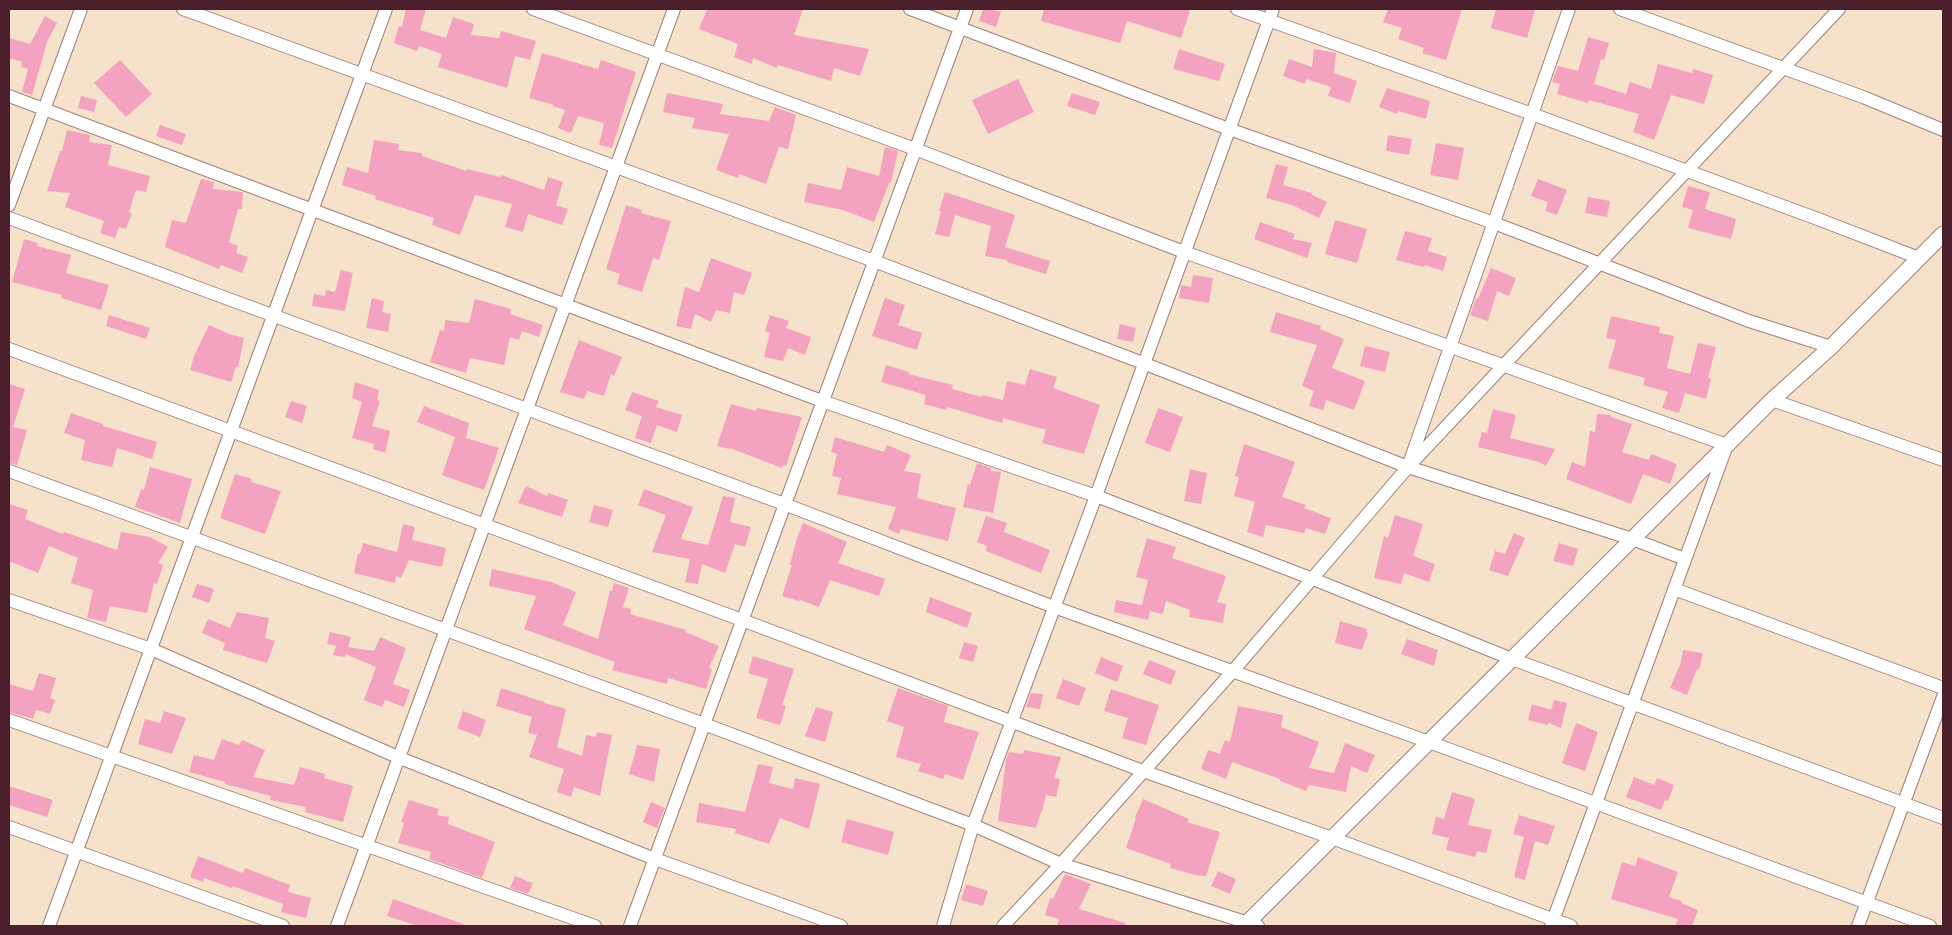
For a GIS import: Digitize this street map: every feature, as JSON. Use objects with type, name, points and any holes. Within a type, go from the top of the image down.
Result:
[{"type":"street","points":[[9,205],[81,9]]},
{"type":"street","points":[[183,9],[874,261],[1143,363],[1408,467],[1632,539],[1685,559]]},
{"type":"street","points":[[49,926],[386,9]]},
{"type":"street","points":[[533,9],[1184,252],[1727,445]]},
{"type":"street","points":[[337,926],[674,9]]},
{"type":"street","points":[[910,9],[1229,129],[1494,223],[1749,321],[1831,347]]},
{"type":"street","points":[[630,926],[967,9]]},
{"type":"street","points":[[1238,9],[1271,15],[1919,258]]},
{"type":"street","points":[[1408,467],[1569,9]]},
{"type":"street","points":[[1620,9],[1863,97],[1943,130]]},
{"type":"street","points":[[1003,926],[1061,864],[1232,672],[1408,467],[1839,9]]},
{"type":"street","points":[[943,926],[974,825],[1011,722],[1096,496],[1271,15]]},
{"type":"street","points":[[9,96],[822,401],[1096,496],[1313,579],[1512,659],[1943,818]]},
{"type":"street","points":[[9,218],[784,504],[1054,607],[1930,926]]},
{"type":"street","points":[[9,470],[704,724],[974,825],[1061,864],[1250,925],[1332,838],[1772,400],[1831,347],[1943,234]]},
{"type":"street","points":[[9,349],[742,620],[1143,771],[1332,838],[1552,923],[1571,926]]},
{"type":"street","points":[[1772,400],[1943,460]]},
{"type":"street","points":[[1552,923],[1727,445]]},
{"type":"street","points":[[1674,589],[1943,688]]},
{"type":"street","points":[[9,600],[151,649],[400,758],[655,859],[841,926]]},
{"type":"street","points":[[1858,926],[1943,697]]},
{"type":"street","points":[[9,720],[595,926]]},
{"type":"street","points":[[9,827],[283,926]]},
{"type":"building","points":[[406,9],[426,9],[420,30],[446,38],[453,17],[474,24],[471,35],[499,38],[501,31],[536,41],[530,60],[515,56],[507,88],[438,67],[442,54],[419,46],[417,51],[394,43],[399,26],[402,27]]},
{"type":"building","points":[[707,9],[803,9],[794,35],[869,49],[860,76],[834,68],[831,81],[778,65],[777,68],[753,58],[752,64],[734,57],[738,44],[699,29]]},
{"type":"building","points":[[983,9],[1001,12],[996,27],[979,21]]},
{"type":"building","points":[[1044,9],[1183,9],[1190,11],[1181,38],[1127,21],[1120,43],[1041,21]]},
{"type":"building","points":[[1388,9],[1462,9],[1446,60],[1422,53],[1424,48],[1398,39],[1402,28],[1383,22]]},
{"type":"building","points":[[1496,9],[1535,9],[1527,38],[1491,28]]},
{"type":"building","points":[[45,16],[57,23],[47,42],[32,95],[22,92],[28,69],[21,67],[22,62],[9,58],[9,38],[30,44]]},
{"type":"building","points":[[1588,37],[1609,43],[1604,60],[1601,59],[1594,84],[1626,94],[1630,82],[1651,89],[1658,64],[1692,73],[1693,69],[1713,75],[1704,104],[1671,95],[1654,140],[1633,132],[1639,114],[1589,100],[1588,103],[1557,94],[1560,84],[1552,82],[1558,66],[1578,71]]},
{"type":"building","points":[[1179,49],[1225,64],[1219,81],[1173,69]]},
{"type":"building","points":[[1314,49],[1336,53],[1334,73],[1357,81],[1350,103],[1328,96],[1331,87],[1306,79],[1305,84],[1283,76],[1289,59],[1312,67]]},
{"type":"building","points":[[542,53],[598,69],[601,60],[636,72],[612,148],[599,145],[604,123],[578,116],[571,133],[558,128],[565,110],[529,98]]},
{"type":"building","points":[[120,60],[152,94],[126,117],[94,83]]},
{"type":"building","points":[[1018,79],[1034,112],[988,134],[972,100]]},
{"type":"building","points":[[1387,88],[1430,101],[1426,119],[1398,111],[1397,114],[1379,107]]},
{"type":"building","points":[[667,93],[723,104],[720,114],[769,121],[775,107],[796,115],[788,149],[779,147],[766,184],[739,174],[738,178],[716,170],[729,134],[692,128],[695,118],[663,112]]},
{"type":"building","points":[[1072,93],[1100,102],[1095,115],[1067,106]]},
{"type":"building","points":[[81,96],[97,100],[94,112],[78,108]]},
{"type":"building","points":[[160,125],[186,134],[182,145],[156,136]]},
{"type":"building","points":[[67,130],[90,135],[89,142],[112,145],[108,165],[150,176],[146,192],[136,190],[129,212],[132,213],[126,229],[119,227],[115,238],[100,233],[104,221],[65,207],[70,193],[47,191],[60,151],[62,151]]},
{"type":"building","points":[[1388,135],[1412,139],[1409,155],[1386,151]]},
{"type":"building","points":[[374,140],[399,144],[398,150],[422,153],[422,156],[466,171],[467,169],[500,177],[501,175],[544,190],[548,177],[563,182],[556,205],[568,209],[562,225],[528,214],[523,232],[505,227],[512,204],[475,195],[460,235],[432,225],[434,218],[375,199],[376,196],[342,185],[347,167],[368,173]]},
{"type":"building","points":[[1436,143],[1464,148],[1458,180],[1430,175]]},
{"type":"building","points":[[885,147],[898,151],[891,183],[889,183],[874,222],[843,210],[804,202],[808,183],[841,190],[847,167],[879,176]]},
{"type":"building","points":[[1276,164],[1288,167],[1283,185],[1312,193],[1312,195],[1327,202],[1319,218],[1292,205],[1266,198]]},
{"type":"building","points":[[201,179],[214,182],[213,189],[243,192],[242,209],[238,209],[229,242],[238,246],[236,253],[248,257],[242,273],[221,265],[219,269],[165,247],[172,220],[186,223]]},
{"type":"building","points":[[1538,179],[1567,190],[1557,215],[1545,211],[1548,202],[1531,196]]},
{"type":"building","points":[[1688,186],[1710,192],[1705,209],[1736,219],[1731,239],[1688,228],[1693,210],[1682,207]]},
{"type":"building","points":[[945,192],[1015,215],[1005,247],[1050,261],[1046,274],[1007,262],[1007,260],[985,256],[991,226],[955,215],[949,237],[935,234]]},
{"type":"building","points":[[1588,197],[1610,201],[1607,217],[1585,213]]},
{"type":"building","points":[[626,205],[642,210],[641,213],[671,221],[659,260],[653,258],[642,292],[617,284],[620,274],[606,269]]},
{"type":"building","points":[[1335,220],[1367,229],[1357,263],[1325,254]]},
{"type":"building","points":[[1260,222],[1295,234],[1293,239],[1312,243],[1307,258],[1254,239]]},
{"type":"building","points":[[1405,231],[1432,238],[1428,251],[1447,257],[1443,271],[1425,265],[1424,267],[1396,260]]},
{"type":"building","points":[[24,239],[38,243],[37,246],[71,255],[66,273],[109,285],[101,310],[61,298],[62,295],[12,282]]},
{"type":"building","points":[[711,258],[752,273],[744,295],[734,292],[730,313],[716,310],[711,322],[695,314],[691,329],[676,326],[685,287],[699,292]]},
{"type":"building","points":[[1491,268],[1516,278],[1509,296],[1497,291],[1488,321],[1470,315]]},
{"type":"building","points":[[341,270],[353,273],[345,311],[312,306],[314,294],[325,296],[326,290],[335,292]]},
{"type":"building","points":[[1193,275],[1213,278],[1209,303],[1179,298],[1181,285],[1191,287]]},
{"type":"building","points":[[372,298],[384,301],[382,312],[391,314],[388,332],[366,328]]},
{"type":"building","points":[[885,298],[905,305],[898,325],[922,333],[917,350],[872,336]]},
{"type":"building","points":[[475,299],[511,309],[510,314],[543,325],[539,337],[522,331],[519,340],[510,337],[504,365],[470,358],[466,373],[430,362],[440,330],[444,331],[445,320],[469,323]]},
{"type":"building","points":[[1276,312],[1321,326],[1320,329],[1344,339],[1332,368],[1365,381],[1354,410],[1326,400],[1323,410],[1309,406],[1314,391],[1302,386],[1317,345],[1270,332]]},
{"type":"building","points":[[109,315],[150,328],[146,339],[106,326]]},
{"type":"building","points":[[770,315],[789,321],[786,328],[811,337],[805,355],[788,348],[783,361],[764,357],[770,333],[765,331]]},
{"type":"building","points":[[1611,316],[1660,327],[1659,333],[1674,336],[1667,368],[1690,374],[1698,343],[1716,347],[1708,378],[1711,379],[1706,399],[1685,393],[1679,413],[1662,408],[1668,392],[1643,385],[1645,378],[1608,368],[1616,340],[1606,338]]},
{"type":"building","points":[[1120,324],[1136,328],[1133,342],[1117,339]]},
{"type":"building","points":[[209,325],[244,338],[238,367],[236,367],[231,382],[190,370],[194,356]]},
{"type":"building","points":[[579,340],[622,357],[614,376],[611,374],[604,396],[587,391],[584,399],[560,392]]},
{"type":"building","points":[[1365,346],[1390,352],[1385,372],[1360,366]]},
{"type":"building","points":[[886,365],[909,372],[908,374],[953,385],[952,389],[1003,400],[1007,381],[1025,385],[1030,369],[1057,377],[1053,388],[1100,405],[1084,454],[1042,443],[1046,430],[1003,418],[1002,423],[947,407],[946,410],[924,404],[926,395],[881,382]]},
{"type":"building","points":[[355,382],[379,390],[377,400],[380,401],[372,426],[390,431],[385,453],[373,449],[374,444],[352,438],[362,402],[352,398]]},
{"type":"building","points":[[9,384],[25,389],[13,427],[27,430],[17,465],[9,463]]},
{"type":"building","points":[[632,392],[659,401],[656,407],[682,415],[677,432],[657,425],[651,443],[635,438],[642,416],[625,410]]},
{"type":"building","points":[[291,401],[307,406],[302,423],[285,417]]},
{"type":"building","points":[[731,404],[756,411],[757,408],[802,417],[786,466],[783,465],[782,468],[730,448],[717,446]]},
{"type":"building","points":[[424,406],[469,423],[466,438],[499,448],[484,490],[442,475],[455,437],[417,422]]},
{"type":"building","points":[[1158,408],[1183,417],[1170,452],[1145,443]]},
{"type":"building","points":[[1493,409],[1516,415],[1510,438],[1555,449],[1546,466],[1539,462],[1478,447],[1482,432],[1487,433]]},
{"type":"building","points":[[71,413],[103,424],[103,426],[157,442],[152,459],[117,448],[112,467],[81,460],[85,440],[64,433]]},
{"type":"building","points":[[1597,414],[1611,415],[1611,417],[1632,424],[1622,452],[1649,460],[1651,454],[1677,464],[1670,484],[1643,474],[1631,504],[1566,479],[1572,462],[1585,467],[1590,431],[1595,432]]},
{"type":"building","points":[[835,437],[884,452],[887,445],[911,455],[904,471],[921,474],[917,498],[956,508],[948,541],[901,529],[899,534],[888,529],[896,507],[837,494],[841,478],[832,476],[837,454],[831,452]]},
{"type":"building","points":[[1244,444],[1295,462],[1282,497],[1306,505],[1304,508],[1331,518],[1325,534],[1306,528],[1304,533],[1266,525],[1263,537],[1247,532],[1255,502],[1234,496],[1239,477],[1235,476]]},
{"type":"building","points":[[977,463],[991,468],[991,471],[1001,472],[993,513],[963,507],[968,484],[970,485]]},
{"type":"building","points":[[150,467],[192,479],[180,523],[135,507],[141,489],[144,490]]},
{"type":"building","points":[[1190,469],[1207,473],[1201,504],[1184,501]]},
{"type":"building","points":[[235,474],[252,479],[251,482],[281,491],[265,534],[220,518]]},
{"type":"building","points":[[526,486],[547,496],[548,493],[568,500],[562,517],[518,503]]},
{"type":"building","points":[[644,489],[693,507],[681,539],[708,545],[723,496],[735,498],[730,522],[751,527],[745,547],[735,544],[725,573],[702,564],[698,584],[685,582],[690,559],[652,552],[666,515],[638,505]]},
{"type":"building","points":[[9,504],[28,510],[25,519],[63,534],[64,532],[117,550],[121,532],[150,537],[168,547],[158,563],[163,565],[157,584],[154,583],[147,613],[110,606],[106,622],[87,618],[93,590],[71,583],[78,558],[49,546],[38,573],[9,561]]},
{"type":"building","points":[[594,505],[613,510],[608,527],[589,522]]},
{"type":"building","points":[[1395,515],[1423,524],[1413,556],[1435,564],[1429,582],[1404,573],[1401,584],[1374,578],[1384,536],[1388,538]]},
{"type":"building","points":[[986,516],[1007,523],[1004,532],[1050,550],[1041,573],[986,551],[987,546],[977,542]]},
{"type":"building","points":[[803,523],[847,542],[838,563],[885,579],[879,596],[830,580],[819,607],[782,596],[792,565],[790,565],[797,538]]},
{"type":"building","points":[[403,524],[415,527],[412,540],[446,548],[442,567],[409,560],[401,578],[396,576],[395,583],[354,573],[358,554],[360,554],[363,543],[397,552]]},
{"type":"building","points":[[1514,533],[1525,538],[1508,576],[1489,570],[1495,551],[1505,554]]},
{"type":"building","points":[[1147,538],[1176,547],[1172,558],[1226,576],[1217,602],[1226,604],[1223,623],[1189,617],[1190,610],[1166,601],[1163,614],[1150,611],[1148,620],[1114,612],[1116,600],[1142,605],[1148,580],[1136,577]]},
{"type":"building","points":[[1559,543],[1578,549],[1573,566],[1553,561]]},
{"type":"building","points":[[492,569],[551,582],[576,592],[563,625],[598,639],[610,591],[612,591],[614,583],[629,588],[623,607],[631,609],[630,614],[686,630],[685,632],[719,646],[709,668],[712,669],[706,689],[668,678],[667,684],[612,670],[615,662],[524,629],[536,596],[489,586]]},
{"type":"building","points":[[197,584],[214,589],[209,603],[192,597]]},
{"type":"building","points":[[930,597],[972,613],[967,628],[926,612]]},
{"type":"building","points":[[237,612],[269,618],[265,638],[275,641],[267,663],[223,650],[225,643],[202,633],[208,619],[230,628]]},
{"type":"building","points":[[1340,621],[1367,629],[1366,632],[1368,633],[1362,650],[1335,643]]},
{"type":"building","points":[[330,632],[351,637],[348,647],[374,651],[380,637],[406,648],[393,684],[410,690],[404,707],[385,700],[382,707],[364,700],[376,667],[346,654],[345,657],[333,655],[336,646],[327,644]]},
{"type":"building","points":[[1407,639],[1438,650],[1434,666],[1401,654]]},
{"type":"building","points":[[964,642],[978,646],[973,662],[959,658]]},
{"type":"building","points":[[1683,650],[1703,653],[1699,670],[1697,669],[1687,695],[1670,688],[1681,662]]},
{"type":"building","points":[[753,656],[794,669],[782,705],[786,706],[780,725],[756,718],[768,679],[748,673]]},
{"type":"building","points":[[1101,657],[1123,666],[1117,682],[1095,673]]},
{"type":"building","points":[[1149,660],[1176,671],[1171,685],[1143,674]]},
{"type":"building","points":[[39,673],[56,678],[50,698],[55,700],[50,714],[36,710],[33,719],[9,712],[9,684],[33,691]]},
{"type":"building","points":[[1063,679],[1086,688],[1079,706],[1056,698]]},
{"type":"building","points":[[501,688],[566,709],[557,747],[582,756],[586,735],[596,737],[597,732],[612,735],[600,796],[574,787],[571,797],[557,792],[564,769],[529,757],[537,735],[528,733],[532,717],[496,706]]},
{"type":"building","points":[[898,688],[948,706],[944,722],[979,732],[963,780],[945,774],[943,779],[918,771],[921,764],[896,757],[904,727],[887,721]]},
{"type":"building","points":[[1111,689],[1159,705],[1146,745],[1122,738],[1128,718],[1104,711]]},
{"type":"building","points":[[1031,693],[1043,694],[1040,709],[1026,707]]},
{"type":"building","points":[[1554,700],[1567,703],[1561,728],[1549,723],[1548,725],[1528,720],[1532,704],[1551,710]]},
{"type":"building","points":[[1238,706],[1283,715],[1281,727],[1319,742],[1309,768],[1334,773],[1345,743],[1375,755],[1367,773],[1351,766],[1346,792],[1309,785],[1306,791],[1280,781],[1280,779],[1232,762],[1226,779],[1201,769],[1208,750],[1220,754],[1225,740],[1230,742]]},
{"type":"building","points":[[816,707],[833,712],[825,742],[805,736]]},
{"type":"building","points":[[164,711],[186,718],[172,754],[138,744],[145,719],[160,723]]},
{"type":"building","points":[[463,711],[486,720],[480,737],[457,728]]},
{"type":"building","points":[[1576,723],[1598,732],[1585,771],[1562,763]]},
{"type":"building","points":[[222,739],[239,745],[242,740],[265,750],[253,777],[294,785],[300,767],[325,774],[324,778],[353,786],[343,822],[305,812],[306,807],[270,800],[271,796],[189,772],[194,755],[214,760]]},
{"type":"building","points":[[637,745],[660,749],[654,782],[629,774]]},
{"type":"building","points":[[1024,750],[1061,757],[1054,778],[1060,779],[1056,797],[1046,795],[1036,828],[998,821],[1006,760],[1009,752],[1023,754]]},
{"type":"building","points":[[758,764],[773,767],[769,783],[793,789],[795,778],[820,784],[809,829],[780,818],[769,844],[735,833],[736,829],[696,822],[699,803],[745,812]]},
{"type":"building","points":[[1634,777],[1654,785],[1657,778],[1674,785],[1668,801],[1665,800],[1661,810],[1626,797]]},
{"type":"building","points":[[9,786],[53,800],[47,817],[9,805]]},
{"type":"building","points":[[1452,792],[1475,799],[1468,825],[1492,830],[1486,853],[1477,851],[1475,857],[1446,850],[1449,838],[1432,834],[1436,817],[1444,819]]},
{"type":"building","points":[[1143,799],[1189,819],[1187,822],[1220,832],[1206,876],[1170,868],[1171,864],[1126,848],[1135,817]]},
{"type":"building","points":[[409,800],[439,809],[437,815],[449,817],[448,824],[495,842],[482,878],[429,859],[431,852],[398,843],[404,823],[401,822]]},
{"type":"building","points":[[651,802],[665,808],[657,828],[643,822]]},
{"type":"building","points":[[1519,815],[1555,826],[1548,845],[1535,841],[1525,880],[1514,877],[1524,837],[1513,834]]},
{"type":"building","points":[[847,819],[894,832],[888,855],[841,842]]},
{"type":"building","points":[[198,856],[243,873],[245,868],[290,885],[288,892],[311,898],[306,918],[281,912],[283,904],[233,886],[232,888],[204,878],[203,882],[190,877]]},
{"type":"building","points":[[1638,857],[1678,872],[1669,897],[1682,901],[1681,903],[1698,910],[1692,926],[1675,926],[1678,919],[1611,899],[1622,862],[1635,866]]},
{"type":"building","points":[[1218,871],[1236,879],[1230,894],[1211,886]]},
{"type":"building","points":[[1065,874],[1091,884],[1079,909],[1125,923],[1125,926],[1057,926],[1059,919],[1045,915],[1050,898],[1053,899]]},
{"type":"building","points":[[515,876],[533,883],[528,894],[510,888]]},
{"type":"building","points":[[966,884],[988,891],[983,906],[961,900]]},
{"type":"building","points":[[393,899],[466,926],[418,926],[387,916]]}]
